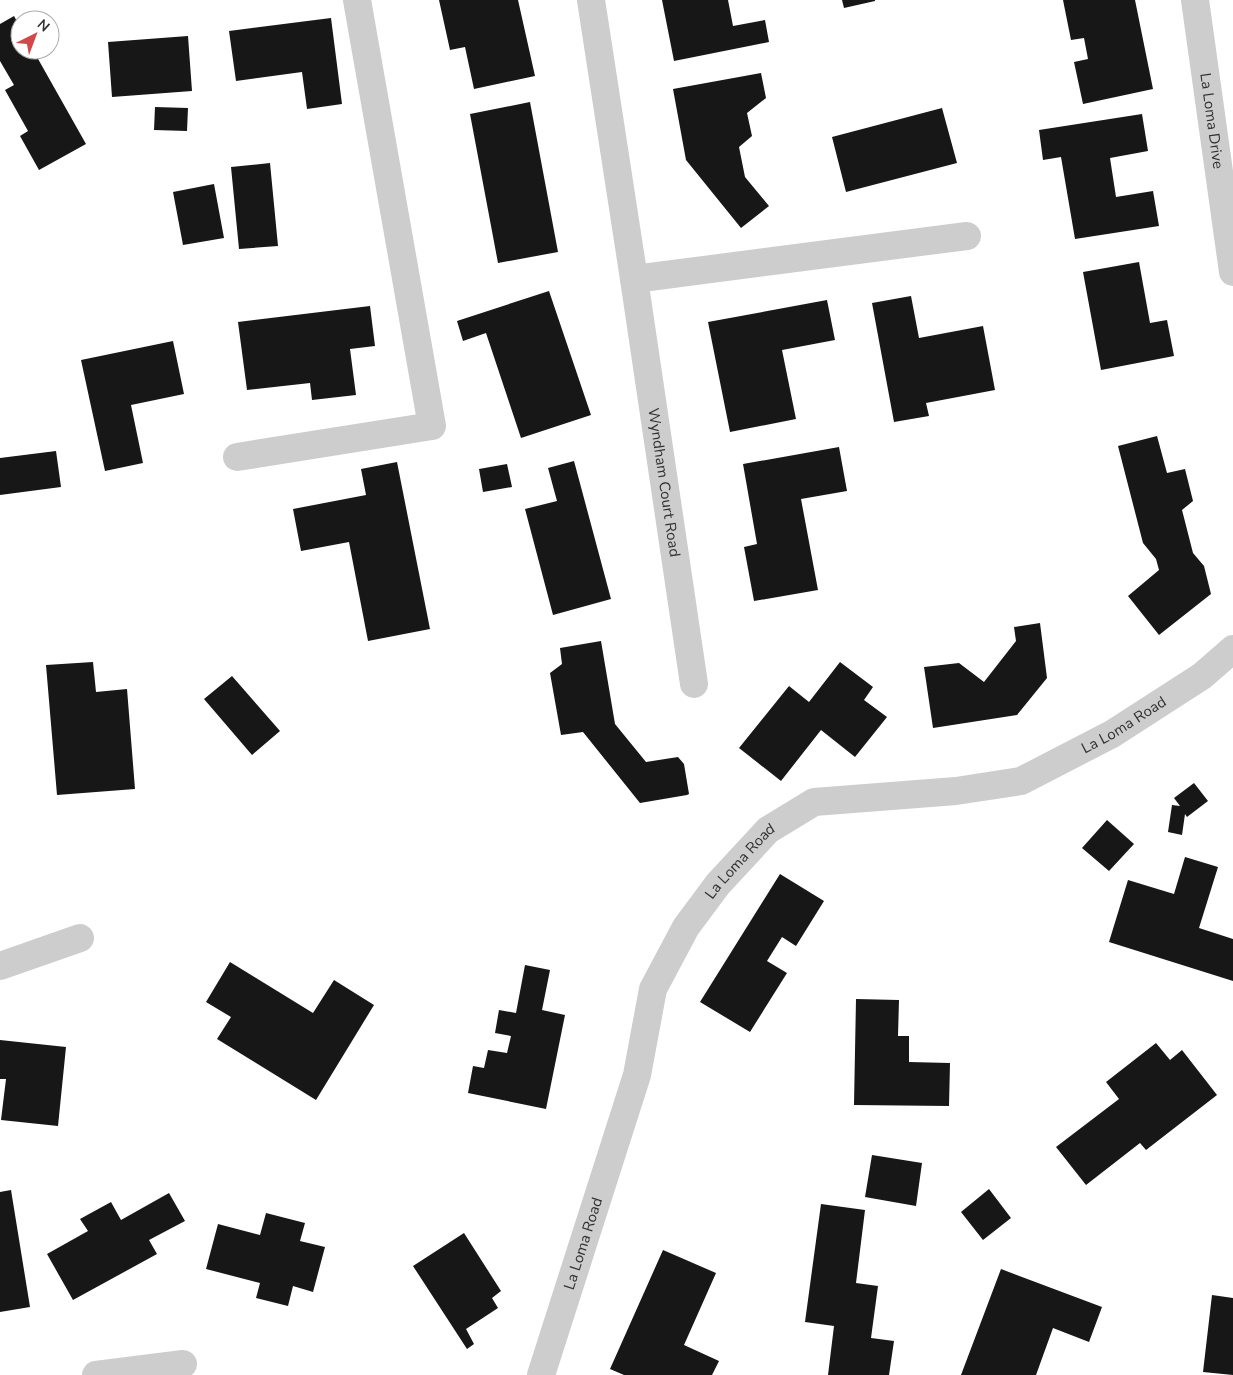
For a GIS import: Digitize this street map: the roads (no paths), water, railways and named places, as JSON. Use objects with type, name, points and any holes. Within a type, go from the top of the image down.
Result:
[{"type":"street","points":[[237,456],[432,426],[357,0]]},
{"type":"street","name":"Wyndham Court Road","points":[[591,0],[694,684]]},
{"type":"street","name":"La Loma Drive","points":[[1194,0],[1233,272]]},
{"type":"street","points":[[634,279],[967,236]]},
{"type":"street","name":"La Loma Road","points":[[542,1373],[637,1075],[653,989],[686,927],[718,884],[768,830],[814,802],[956,791],[1021,781],[1112,734],[1202,676],[1233,649]]},
{"type":"street","points":[[0,966],[80,938]]},
{"type":"street","points":[[96,1375],[183,1364]]}]
